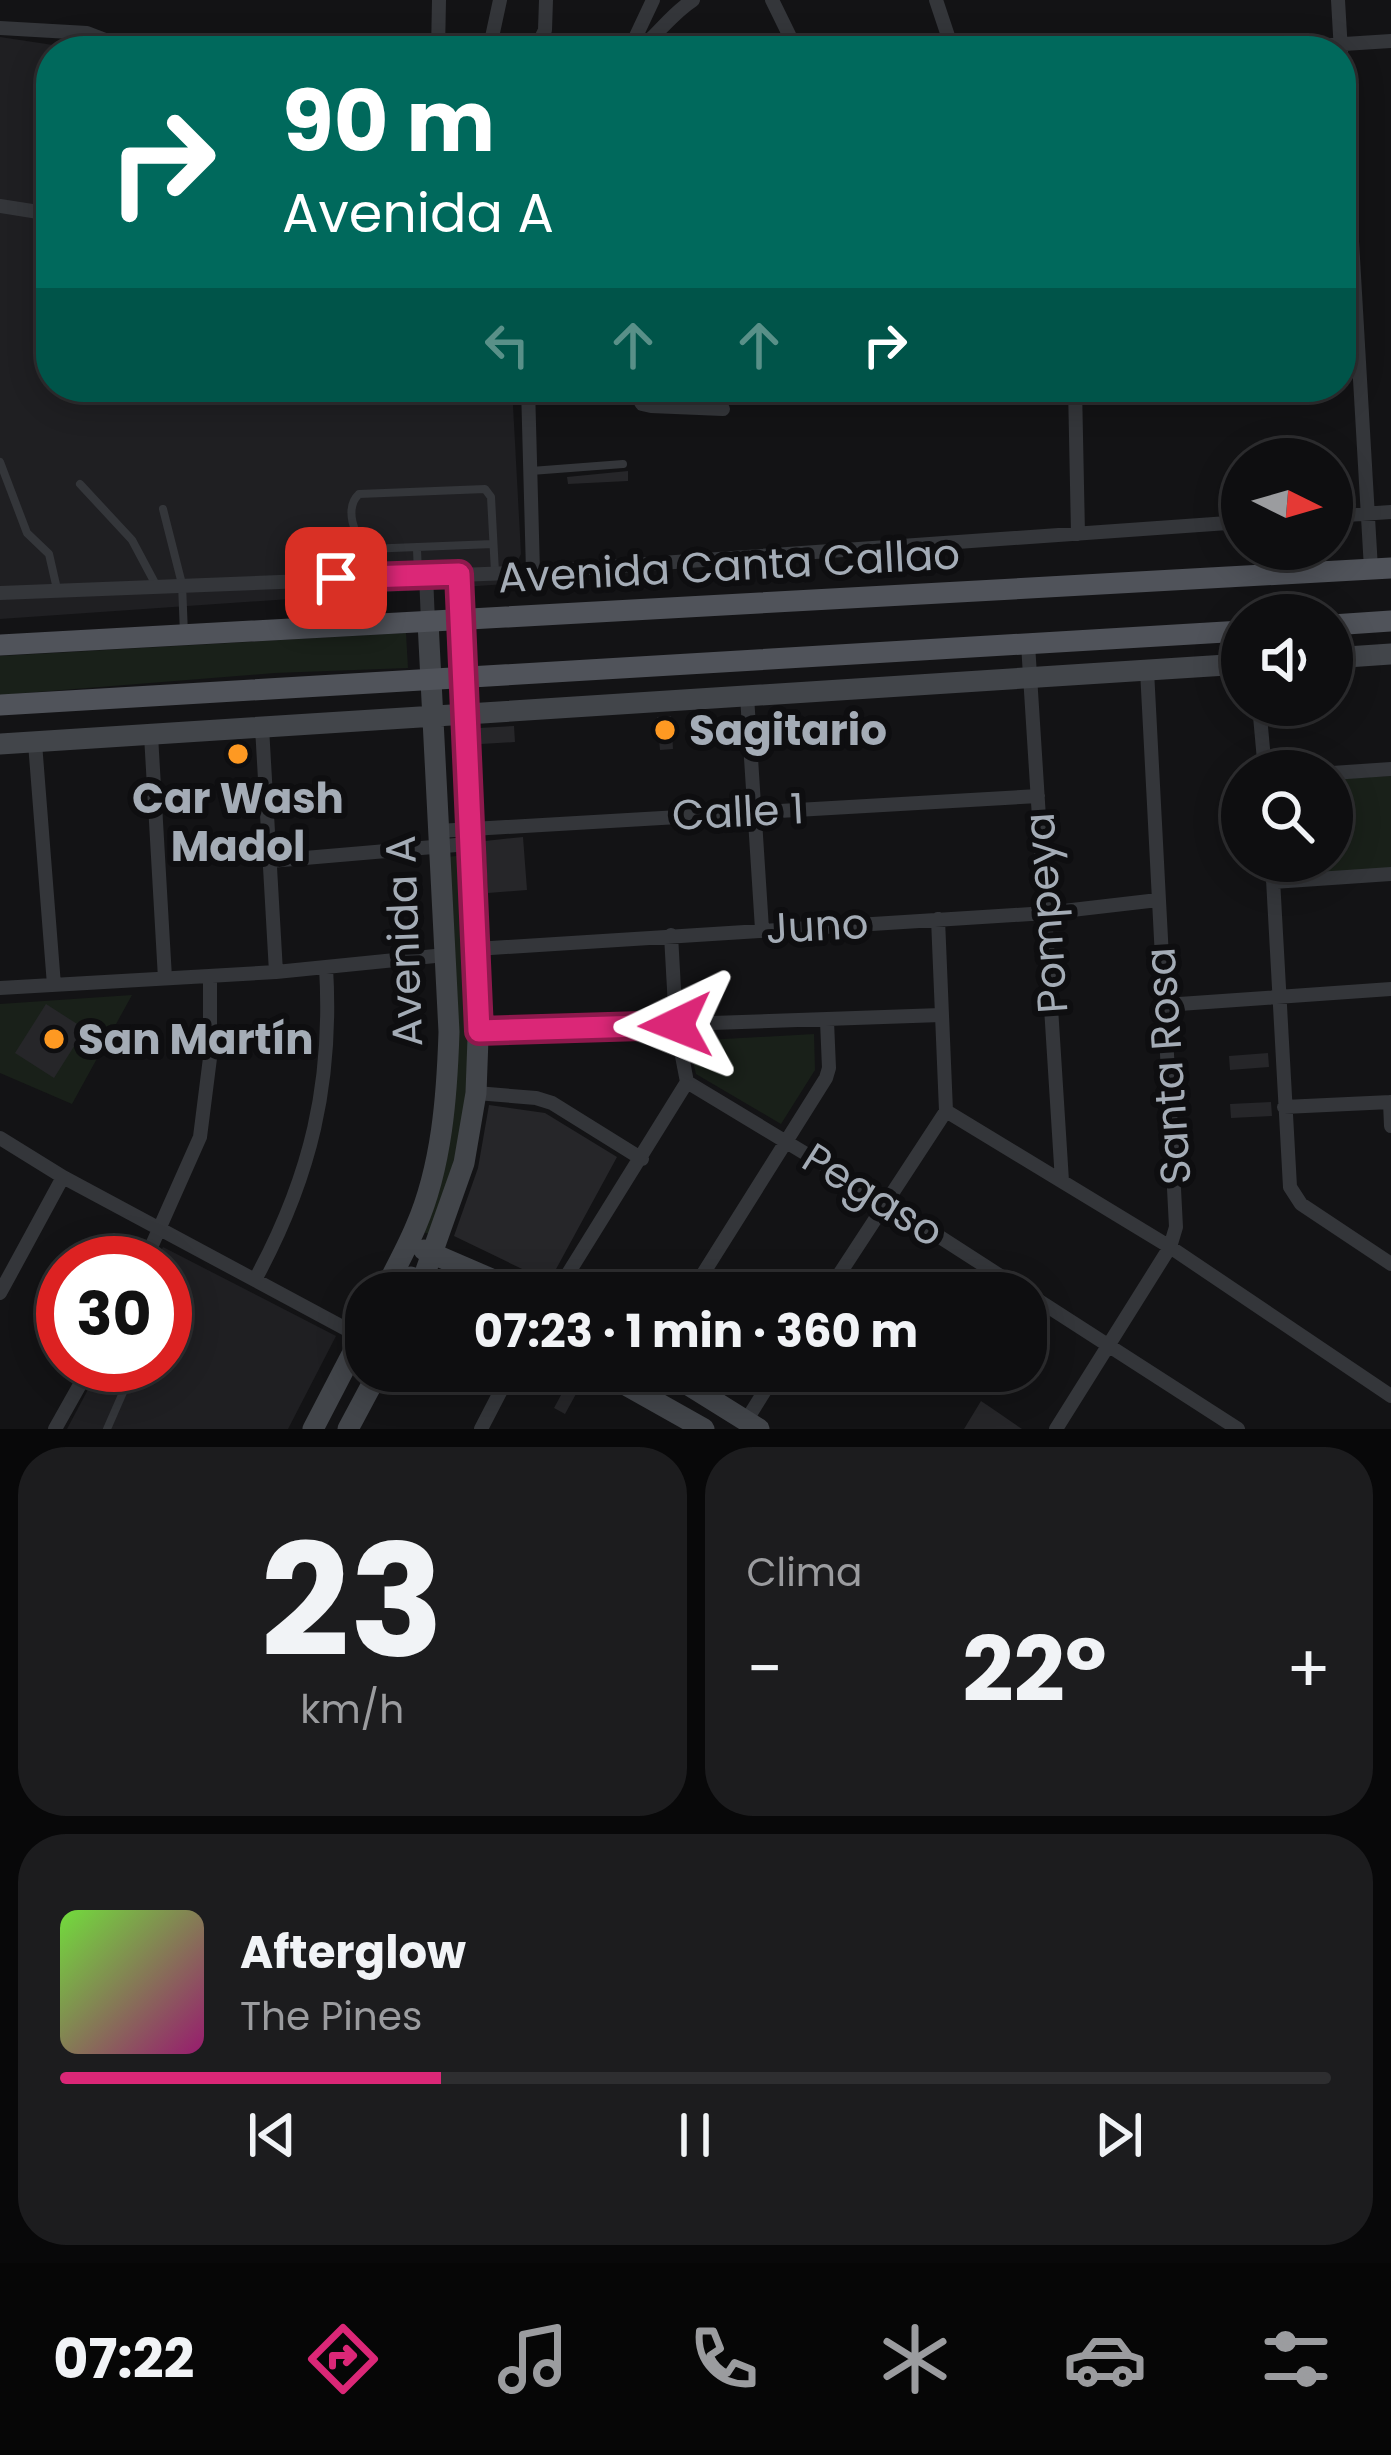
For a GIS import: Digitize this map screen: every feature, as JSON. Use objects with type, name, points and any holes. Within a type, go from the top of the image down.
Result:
[{"type":"main road","name":"Avenida Canta Callao","points":[[0,645],[1381,568]]},
{"type":"main road","points":[[1353,624],[1391,621]]},
{"type":"main road","points":[[0,705],[1221,632]]},
{"type":"street","points":[[438,36],[439,0]]},
{"type":"street","points":[[492,36],[500,0]]},
{"type":"street","points":[[542,36],[545,0]]},
{"type":"street","points":[[639,36],[653,0]]},
{"type":"street","points":[[656,36],[675,11],[693,0]]},
{"type":"street","points":[[772,0],[790,36]]},
{"type":"street","points":[[936,0],[948,36]]},
{"type":"street","points":[[1338,0],[1340,36]]},
{"type":"street","points":[[0,28],[95,36]]},
{"type":"street","points":[[1356,43],[1391,41]]},
{"type":"street","points":[[0,206],[36,212]]},
{"type":"street","points":[[1356,390],[1366,514],[1381,568]]},
{"type":"street","points":[[528,402],[533,572]]},
{"type":"street","points":[[641,402],[723,409]]},
{"type":"street","points":[[1075,402],[1078,534]]},
{"type":"street","points":[[1353,515],[1391,512]]},
{"type":"street","name":"Avenida Canta Callao","points":[[0,593],[533,572],[1221,524]]},
{"type":"street","name":"Avenida A","points":[[426,1272],[464,1163],[476,1093],[479,1031],[459,574]]},
{"type":"street","name":"Avenida A","points":[[394,1270],[417,1224],[443,1114],[449,1032],[422,575]]},
{"type":"street","name":"Pompeya","points":[[1028,644],[1062,1181]]},
{"type":"street","points":[[1353,657],[1391,654]]},
{"type":"street","points":[[0,744],[1221,665]]},
{"type":"street","name":"Santa Rosa","points":[[1056,1429],[1170,1247],[1178,1213],[1147,670]]},
{"type":"street","points":[[748,696],[762,929]]},
{"type":"street","points":[[262,727],[276,972]]},
{"type":"street","points":[[151,735],[165,978]]},
{"type":"street","points":[[34,743],[54,985]]},
{"type":"street","points":[[1353,772],[1391,769]]},
{"type":"street","name":"Calle 1","points":[[270,861],[468,836],[756,811],[1038,796]]},
{"type":"street","points":[[1353,877],[1391,874]]},
{"type":"street","points":[[1273,882],[1290,1187],[1300,1204],[1391,1264]]},
{"type":"street","name":"Juno","points":[[476,949],[1046,913],[1158,900]]},
{"type":"street","points":[[839,1272],[946,1111],[938,919]]},
{"type":"street","points":[[569,1272],[687,1082],[676,1025],[671,935]]},
{"type":"street","points":[[0,988],[276,972],[445,955]]},
{"type":"street","points":[[256,1278],[295,1197],[316,1130],[327,1056],[326,967]]},
{"type":"street","points":[[157,1236],[200,1137],[210,1058],[210,976]]},
{"type":"street","points":[[1165,1005],[1391,989]]},
{"type":"street","points":[[479,1031],[941,1015]]},
{"type":"street","points":[[705,1272],[830,1068],[827,1021]]},
{"type":"street","name":"Pegaso","points":[[687,1082],[1110,1343],[1238,1429]]},
{"type":"street","points":[[476,1093],[536,1097],[553,1103],[642,1159]]},
{"type":"street","points":[[1284,1107],[1390,1102],[1391,1126]]},
{"type":"street","points":[[946,1111],[1170,1247],[1391,1396]]},
{"type":"street","points":[[0,1138],[63,1177],[345,1322]]},
{"type":"street","points":[[0,1294],[63,1177]]},
{"type":"street","points":[[407,1243],[476,1272]]},
{"type":"street","points":[[313,1429],[345,1368]]},
{"type":"street","points":[[55,1429],[76,1392]]},
{"type":"street","points":[[348,1429],[368,1392]]},
{"type":"street","points":[[481,1429],[500,1392]]},
{"type":"street","points":[[639,1392],[704,1429]]},
{"type":"street","points":[[699,1392],[752,1425],[767,1392]]},
{"type":"street","points":[[1206,1429],[1216,1414]]},
{"type":"lane","points":[[0,462],[27,533],[49,554],[57,590]]},
{"type":"lane","points":[[529,471],[622,464]]},
{"type":"lane","points":[[80,484],[132,540],[156,585]]},
{"type":"lane","points":[[493,544],[367,549],[359,541],[350,509],[359,494],[485,489],[491,497],[495,573]]},
{"type":"lane","points":[[163,509],[182,584],[184,635]]},
{"type":"lane","points":[[417,549],[422,575]]},
{"type":"lane","points":[[107,1429],[123,1392]]},
{"type":"shaded area","points":[[0,37],[36,42],[36,402],[513,402],[521,554],[506,584],[0,619]]},
{"type":"shaded area","points":[[406,633],[408,668],[275,673],[0,695],[0,656]]},
{"type":"shaded area","points":[[1391,776],[1391,871],[1353,874],[1353,778]]},
{"type":"shaded area","points":[[463,855],[474,1027],[464,1122],[435,1236],[420,1231],[457,1071],[448,857]]},
{"type":"shaded area","name":"San Martín","points":[[132,995],[72,1104],[0,1073],[0,1004]]},
{"type":"shaded area","points":[[814,1034],[815,1070],[781,1124],[696,1074],[688,1041]]},
{"type":"shaded area","points":[[192,1262],[336,1336],[288,1429],[67,1429],[87,1392],[192,1392]]},
{"type":"building","points":[[628,471],[628,481],[568,484],[567,477]]},
{"type":"building","name":"Sagitario","points":[[671,716],[673,749],[660,750],[657,717]]},
{"type":"building","points":[[514,726],[515,742],[481,744],[479,728]]},
{"type":"building","points":[[523,837],[527,890],[488,893],[485,841]]},
{"type":"building","points":[[46,1004],[85,1029],[54,1078],[15,1053]]},
{"type":"building","points":[[1268,1053],[1269,1067],[1230,1070],[1229,1056]]},
{"type":"building","points":[[1271,1102],[1272,1116],[1231,1118],[1230,1104]]},
{"type":"building","points":[[489,1105],[545,1113],[617,1157],[554,1272],[528,1272],[454,1236],[478,1168]]},
{"type":"building","points":[[563,1392],[577,1392],[565,1414],[554,1408]]},
{"type":"building","points":[[981,1401],[990,1407],[1022,1429],[964,1429]]},
{"type":"place","name":"Sagitario","points":[[665,730]]},
{"type":"place","name":"Car Wash Madol","points":[[238,754]]},
{"type":"place","name":"San Martín","points":[[54,1039]]},
{"type":"route","points":[[336,578],[459,574],[479,1031],[676,1025]]}]
